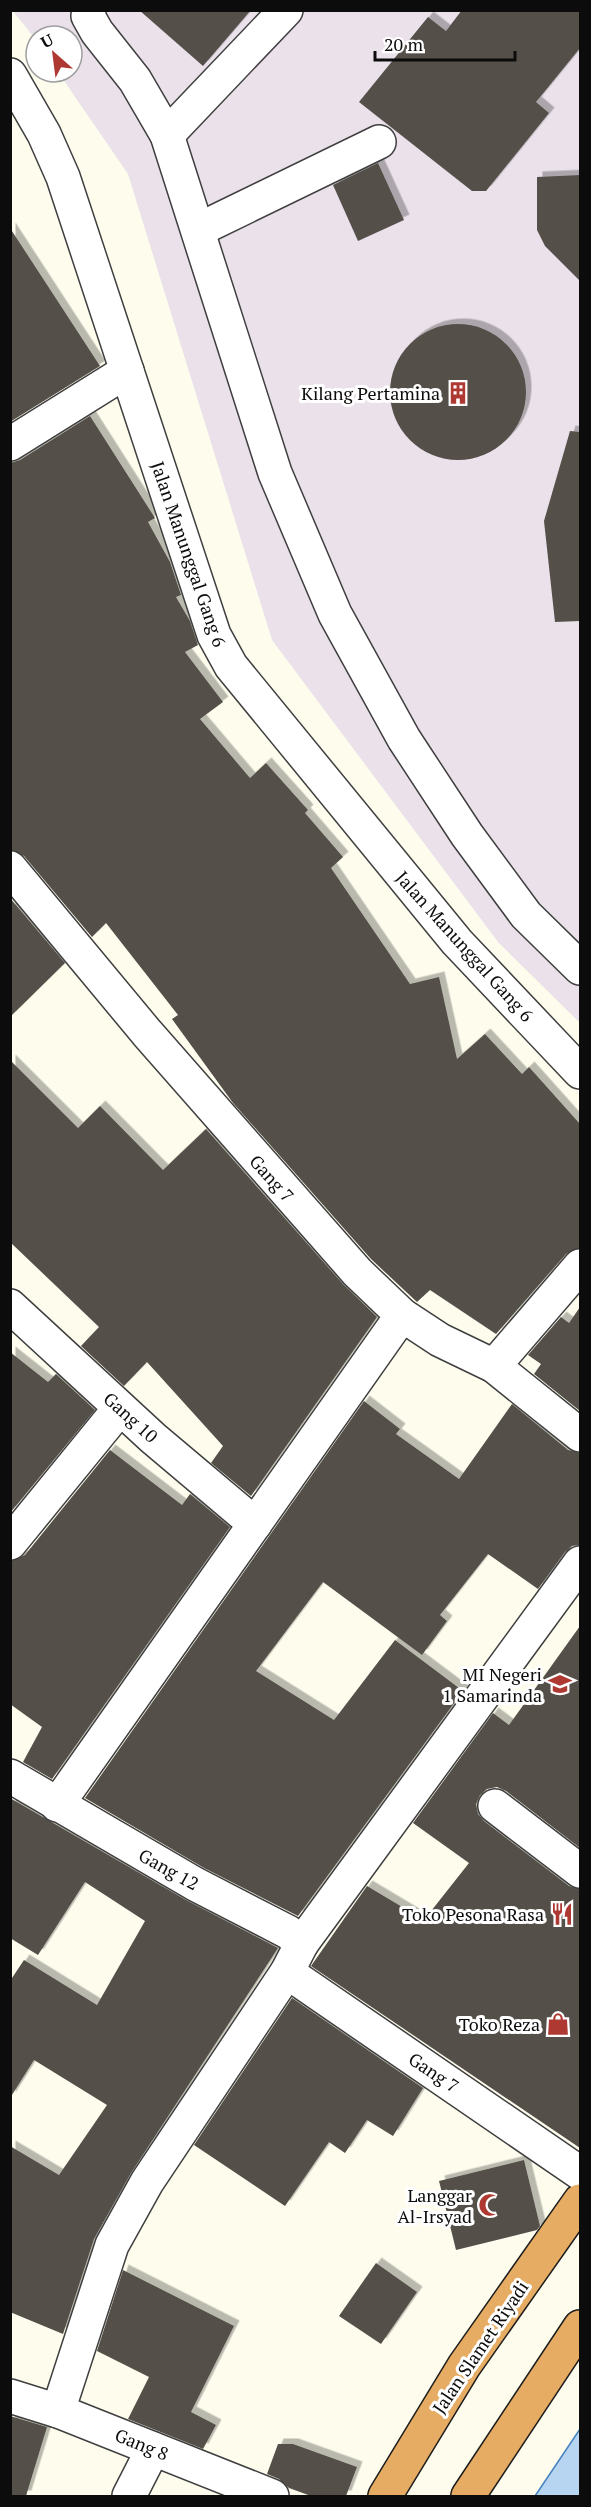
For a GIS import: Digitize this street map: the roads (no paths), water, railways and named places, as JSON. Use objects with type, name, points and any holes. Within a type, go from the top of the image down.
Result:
[{"type":"highway","name":"Jalan Slamet Riyadi","points":[[385,2496],[464,2366],[580,2201]]},
{"type":"highway","points":[[468,2496],[580,2327]]},
{"type":"street","points":[[89,10],[88,16],[97,32],[135,80],[167,135],[275,473],[335,614],[404,739],[467,835],[526,915],[580,968]]},
{"type":"street","points":[[167,135],[286,10]]},
{"type":"street","name":"Jalan Manunggal Gang 6","points":[[10,75],[44,134],[63,177],[214,636],[231,666],[457,942],[580,1072]]},
{"type":"street","points":[[198,230],[379,142]]},
{"type":"street","points":[[10,444],[127,371]]},
{"type":"street","name":"Gang 7","points":[[10,868],[263,1168],[357,1272],[402,1315],[440,1340],[494,1366],[580,1435]]},
{"type":"street","points":[[494,1366],[580,1266]]},
{"type":"street","name":"Gang 10","points":[[10,1306],[120,1408],[255,1524]]},
{"type":"street","points":[[57,1806],[402,1315]]},
{"type":"street","points":[[10,1543],[120,1408]]},
{"type":"street","points":[[58,2411],[112,2245],[147,2182],[294,1957],[580,1563]]},
{"type":"street","name":"Gang 12","points":[[10,1776],[57,1806],[288,1932],[294,1957]]},
{"type":"street","points":[[495,1806],[580,1870]]},
{"type":"street","name":"Gang 7","points":[[294,1957],[580,2173]]},
{"type":"street","name":"Gang 8","points":[[10,2396],[58,2411],[272,2496]]},
{"type":"street","points":[[129,2496],[153,2448]]},
{"type":"water","points":[[580,2429],[580,2496],[535,2496]]},
{"type":"place","name":"Kilang Pertamina","points":[[458,393]]},
{"type":"place","name":"MI Negeri 1 Samarinda","points":[[560,1684]]},
{"type":"place","name":"Toko Pesona Rasa","points":[[562,1914]]},
{"type":"place","name":"Toko Reza","points":[[558,2024]]},
{"type":"place","name":"Langgar Al-Irsyad","points":[[490,2205]]}]
